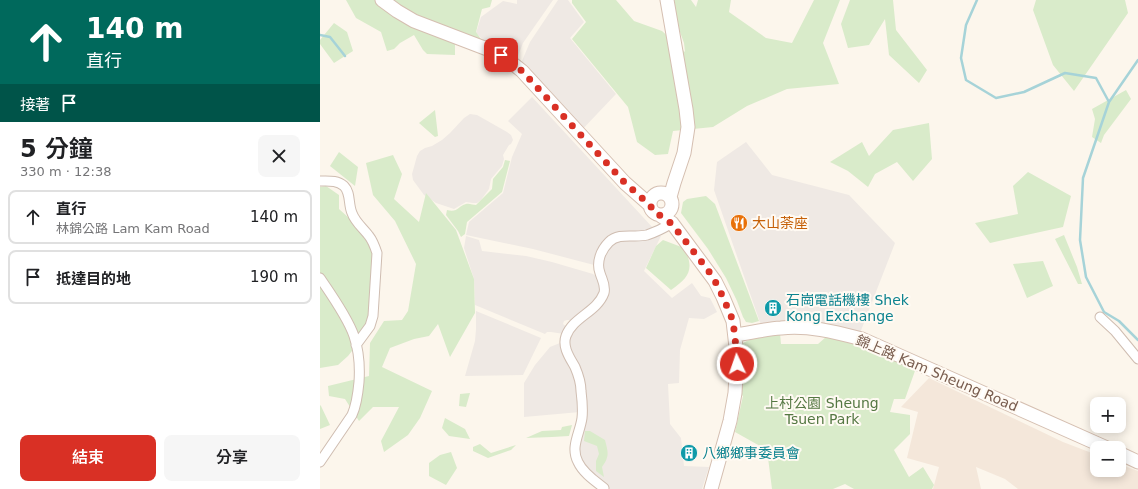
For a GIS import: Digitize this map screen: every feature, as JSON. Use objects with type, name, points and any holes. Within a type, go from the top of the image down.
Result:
[{"type":"main road","points":[[382,0],[414,21],[488,48],[507,58],[522,71],[625,183],[647,200],[656,214],[668,217],[715,281],[733,321],[737,356],[735,394],[730,421],[711,489]]},
{"type":"main road","points":[[667,0],[688,127],[684,153],[674,183],[667,195]]},
{"type":"main road","points":[[647,200],[656,194],[667,195]]},
{"type":"main road","points":[[667,195],[673,205],[668,217]]},
{"type":"main road","name":"錦上路 Kam Sheung Road","points":[[735,334],[781,328],[806,328],[835,332],[862,339],[1091,441]]},
{"type":"main road","points":[[1126,456],[1138,462]]},
{"type":"street","points":[[320,181],[336,182],[346,188],[353,216],[369,236],[377,253],[370,326],[356,345]]},
{"type":"street","points":[[604,488],[582,469],[575,454],[575,446],[582,416],[581,387],[575,368],[564,343],[565,338],[577,320],[596,305],[603,294],[605,285],[600,273],[599,262],[601,254],[607,244],[618,237],[647,235],[662,229],[668,217]]},
{"type":"street","points":[[320,278],[332,295],[354,335],[359,359],[358,394],[352,415],[320,462]]},
{"type":"street","points":[[1100,317],[1115,330],[1138,359]]},
{"type":"shaded area","points":[[517,0],[553,0],[523,43],[515,63],[489,46],[487,42],[476,33],[481,17],[503,1],[517,4]]},
{"type":"shaded area","points":[[558,0],[568,0],[584,22],[570,38],[616,94],[579,133],[519,68],[530,42]]},
{"type":"shaded area","points":[[532,97],[654,229],[650,231],[620,234],[594,265],[533,249],[466,235],[469,222],[503,193],[512,157],[522,134],[508,121]]},
{"type":"shaded area","points":[[470,114],[477,115],[507,132],[511,135],[513,140],[503,155],[504,159],[502,166],[491,179],[489,189],[481,200],[477,203],[466,202],[454,209],[436,203],[424,195],[413,180],[412,174],[420,151],[442,140]]},
{"type":"shaded area","points":[[746,142],[772,175],[849,195],[895,243],[860,333],[762,328],[714,190],[717,162]]},
{"type":"shaded area","points":[[466,236],[479,240],[482,251],[526,256],[593,274],[597,277],[601,285],[597,300],[574,320],[564,321],[563,324],[567,327],[564,334],[547,332],[545,334],[475,305],[474,279],[464,248]]},
{"type":"shaded area","points":[[647,236],[661,236],[644,271],[672,298],[692,283],[701,296],[710,298],[717,312],[704,319],[689,318],[680,350],[679,383],[668,384],[670,424],[681,438],[684,466],[709,467],[702,489],[607,489],[582,464],[578,451],[585,425],[569,347],[569,340],[571,334],[580,322],[602,301],[600,263],[612,242]]},
{"type":"shaded area","points":[[476,311],[541,338],[523,375],[465,376],[475,341]]},
{"type":"shaded area","points":[[560,343],[564,348],[579,387],[580,412],[524,417],[524,383],[535,365],[550,347]]},
{"type":"shaded area","points":[[929,378],[1063,442],[1090,452],[1090,477],[1126,477],[1126,467],[1138,471],[1138,489],[1018,489],[1005,479],[976,467],[981,489],[933,489],[939,467],[907,458],[918,412],[901,407]]},
{"type":"green space","points":[[346,0],[492,0],[490,7],[482,9],[476,32],[483,42],[465,37],[455,44],[455,55],[427,54],[414,35],[400,43],[394,49],[387,51],[381,32],[356,18]]},
{"type":"green space","points":[[572,0],[616,0],[634,21],[662,31],[685,52],[684,43],[676,21],[673,0],[691,0],[696,7],[698,0],[731,0],[729,12],[766,38],[792,43],[814,0],[840,0],[823,43],[839,84],[787,89],[747,106],[713,127],[673,131],[668,154],[655,155],[637,142],[628,107],[572,39],[586,22],[572,3]]},
{"type":"green space","points":[[850,0],[893,0],[896,30],[927,70],[919,83],[889,55],[885,19],[869,45],[848,48],[841,24]]},
{"type":"green space","points":[[1036,0],[1125,0],[1128,13],[1074,91],[1053,65],[1033,10]]},
{"type":"green space","points":[[334,23],[347,32],[353,51],[334,63],[320,44],[320,40]]},
{"type":"green space","points":[[1126,90],[1131,99],[1104,135],[1101,143],[1092,137],[1095,119],[1092,109]]},
{"type":"green space","points":[[435,110],[438,136],[435,137],[419,123]]},
{"type":"green space","points":[[929,123],[932,159],[913,181],[897,162],[875,174],[868,187],[848,171],[830,162],[862,142],[869,156],[893,130]]},
{"type":"green space","points":[[339,152],[358,167],[355,186],[330,166]]},
{"type":"green space","points":[[393,155],[402,174],[394,199],[419,222],[426,193],[456,230],[474,279],[475,313],[450,357],[438,324],[429,336],[414,339],[390,348],[382,367],[432,391],[420,418],[408,435],[384,452],[381,441],[399,407],[373,407],[359,421],[345,399],[329,396],[328,386],[369,376],[370,343],[384,321],[402,320],[408,311],[416,264],[395,221],[373,195],[366,163]]},
{"type":"green space","points":[[505,160],[510,161],[502,192],[467,222],[465,234],[461,237],[446,215],[447,210],[453,211],[467,204],[476,205],[492,189],[493,179],[503,167]]},
{"type":"green space","points":[[1028,172],[1071,196],[1063,227],[990,243],[975,223],[1018,214],[1013,186]]},
{"type":"green space","points":[[326,186],[339,195],[339,209],[359,227],[373,253],[367,332],[348,356],[338,365],[320,368],[320,187]]},
{"type":"green space","points":[[706,196],[715,204],[759,321],[752,323],[746,322],[726,278],[708,249],[681,213],[683,202],[687,199]]},
{"type":"green space","points":[[1064,235],[1082,284],[1078,284],[1055,239]]},
{"type":"green space","points":[[663,240],[684,248],[689,262],[686,277],[671,290],[646,268],[656,246]]},
{"type":"green space","points":[[1043,261],[1053,286],[1027,298],[1013,264]]},
{"type":"green space","name":"上村公園 Sheung Tsuen Park","points":[[780,333],[781,344],[818,344],[826,337],[866,346],[916,368],[905,399],[894,399],[890,412],[910,415],[910,434],[894,450],[909,477],[923,467],[934,485],[932,489],[854,489],[845,484],[833,489],[772,489],[767,450],[735,432],[743,396],[737,391],[743,343],[753,338]]},
{"type":"green space","points":[[470,393],[466,407],[459,406],[460,394]]},
{"type":"green space","points":[[320,405],[330,425],[320,429]]},
{"type":"green space","points":[[445,418],[465,429],[470,439],[449,436],[442,428]]},
{"type":"green space","points":[[572,425],[569,436],[526,438],[542,431],[561,430],[562,427]]},
{"type":"green space","points":[[585,431],[590,431],[605,440],[608,454],[602,467],[604,477],[596,471],[596,461],[599,454],[597,446],[584,441]]},
{"type":"green space","points":[[480,444],[491,453],[516,445],[511,450],[488,458],[473,451],[473,447]]},
{"type":"green space","points":[[451,452],[457,468],[446,485],[429,476],[429,463],[440,455]]},
{"type":"waterway","points":[[977,0],[966,25],[961,58],[966,80],[996,98],[1024,92],[1065,73],[1096,78],[1109,102],[1083,178],[1080,240],[1086,277],[1104,312],[1119,321],[1138,340]]},
{"type":"waterway","points":[[320,35],[330,37],[345,56]]},
{"type":"waterway","points":[[1109,102],[1138,60]]},
{"type":"place","name":"大山荼座","points":[[739,223]]},
{"type":"place","name":"石崗電話機樓 Shek Kong Exchange","points":[[773,308]]},
{"type":"place","name":"八鄉鄉事委員會","points":[[689,453]]},
{"type":"route","points":[[501,55],[507,58],[522,71],[625,183],[650,205],[650,208],[656,214],[662,216],[672,224],[708,270],[723,297],[733,321],[737,364]]}]
